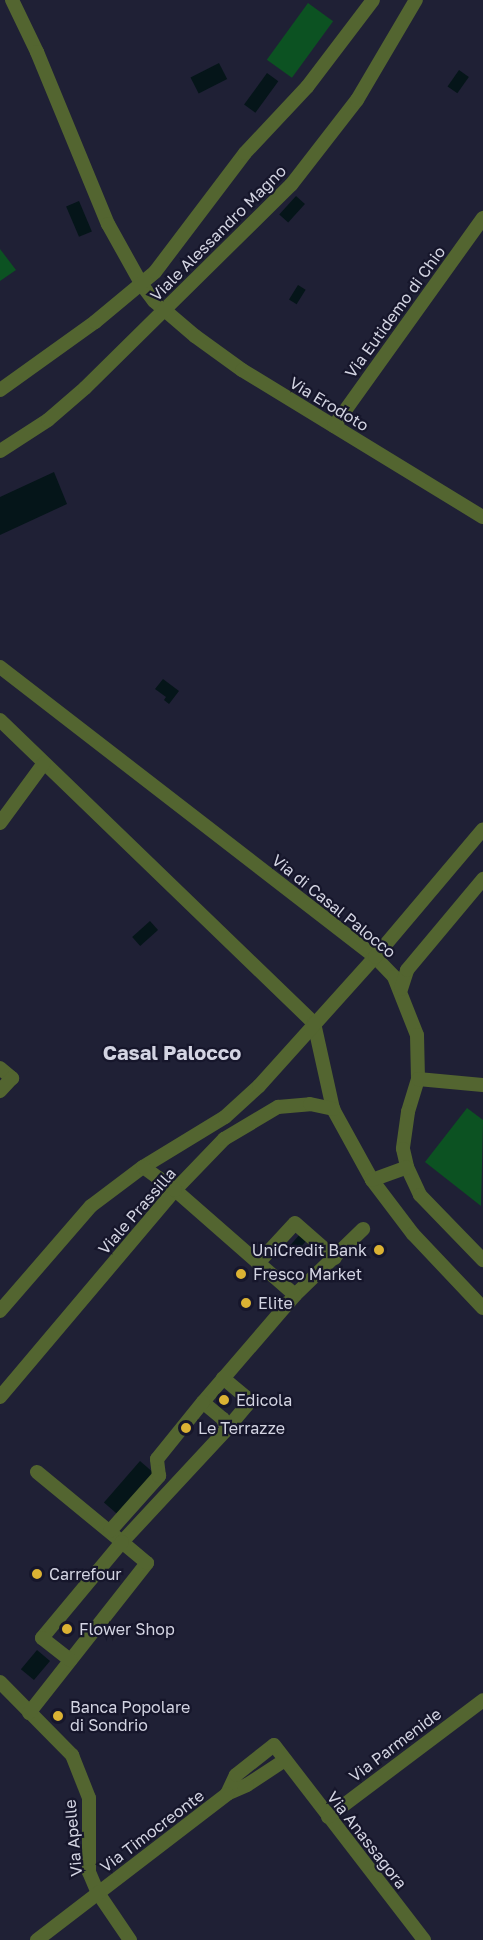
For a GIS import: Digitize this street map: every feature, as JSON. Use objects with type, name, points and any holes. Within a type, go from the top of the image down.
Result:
[{"type":"street","points":[[12,0],[37,52],[108,224],[142,285]]},
{"type":"street","name":"Viale Alessandro Magno","points":[[0,390],[142,285],[166,259],[245,153],[315,76],[373,0]]},
{"type":"street","name":"Viale Alessandro Magno","points":[[0,451],[48,420],[78,396],[239,239],[316,156],[357,100],[416,0]]},
{"type":"street","name":"Via Eutidemo di Chio","points":[[334,426],[483,218]]},
{"type":"street","name":"Via Erodoto","points":[[142,285],[164,310],[222,356],[483,517]]},
{"type":"street","name":"Via di Casal Palocco","points":[[0,667],[375,957],[401,989],[417,1035],[418,1079],[408,1112],[403,1149],[407,1167],[420,1195],[483,1260]]},
{"type":"street","points":[[0,720],[314,1023],[333,1108],[372,1180],[414,1234],[483,1308]]},
{"type":"street","points":[[0,823],[44,763]]},
{"type":"street","points":[[314,1023],[375,957],[483,829]]},
{"type":"street","points":[[401,989],[408,970],[483,879]]},
{"type":"street","name":"Viale Prassilla","points":[[0,1311],[5,1295],[91,1206],[143,1167],[225,1117],[259,1086],[314,1023]]},
{"type":"street","points":[[0,1068],[12,1078],[0,1091]]},
{"type":"street","points":[[418,1079],[483,1085]]},
{"type":"street","name":"Viale Prassilla","points":[[0,1397],[175,1190],[224,1139],[278,1107],[310,1104],[333,1108]]},
{"type":"street","points":[[143,1167],[175,1190],[295,1295]]},
{"type":"street","points":[[372,1180],[407,1167]]},
{"type":"street","points":[[258,1263],[295,1223],[335,1258]]},
{"type":"street","points":[[110,1531],[159,1476],[156,1459],[203,1402],[295,1295],[363,1229]]},
{"type":"street","points":[[70,1660],[42,1638],[122,1542],[227,1430],[247,1405],[247,1398],[224,1378]]},
{"type":"street","points":[[203,1402],[223,1419],[227,1430]]},
{"type":"street","points":[[30,1713],[147,1563],[37,1472]]},
{"type":"street","name":"Via Apelle","points":[[0,1682],[72,1755],[89,1798],[89,1872],[98,1893],[130,1940]]},
{"type":"street","name":"Via Parmenide","points":[[328,1817],[483,1700]]},
{"type":"street","name":"Via Timocreonte","points":[[38,1940],[227,1794],[236,1775],[274,1745],[285,1760]]},
{"type":"street","name":"Via Anassagora","points":[[285,1760],[424,1940]]},
{"type":"green space","points":[[308,3],[333,21],[292,78],[267,60]]},
{"type":"green space","points":[[0,249],[16,270],[0,281]]},
{"type":"green space","points":[[467,1108],[483,1120],[481,1206],[425,1162]]},
{"type":"shaded area","points":[[219,63],[227,79],[199,94],[190,78]]},
{"type":"shaded area","points":[[459,70],[469,77],[457,93],[448,86]]},
{"type":"shaded area","points":[[267,73],[278,81],[255,113],[244,105]]},
{"type":"shaded area","points":[[296,196],[305,204],[288,223],[279,215]]},
{"type":"shaded area","points":[[79,201],[92,231],[79,237],[66,206]]},
{"type":"shaded area","points":[[298,285],[306,290],[297,304],[289,299]]},
{"type":"shaded area","points":[[54,472],[67,504],[0,535],[0,497]]},
{"type":"shaded area","points":[[163,679],[179,691],[169,704],[164,700],[166,697],[155,689]]},
{"type":"shaded area","points":[[150,921],[158,930],[140,946],[132,937]]},
{"type":"shaded area","points":[[301,1233],[308,1239],[293,1256],[286,1250]]},
{"type":"shaded area","points":[[140,1461],[154,1473],[118,1514],[104,1503]]},
{"type":"shaded area","points":[[37,1650],[50,1661],[34,1680],[21,1669]]},
{"type":"place","name":"UniCredit Bank","points":[[379,1250]]},
{"type":"place","name":"Fresco Market","points":[[241,1274]]},
{"type":"place","name":"Elite","points":[[246,1303]]},
{"type":"place","name":"Edicola","points":[[224,1400]]},
{"type":"place","name":"Le Terrazze","points":[[186,1428]]},
{"type":"place","name":"Carrefour","points":[[37,1574]]},
{"type":"place","name":"Flower Shop","points":[[67,1629]]},
{"type":"place","name":"Banca Popolare di Sondrio","points":[[58,1716]]},
{"type":"district","name":"Casal Palocco","points":[[172,1052]]}]
